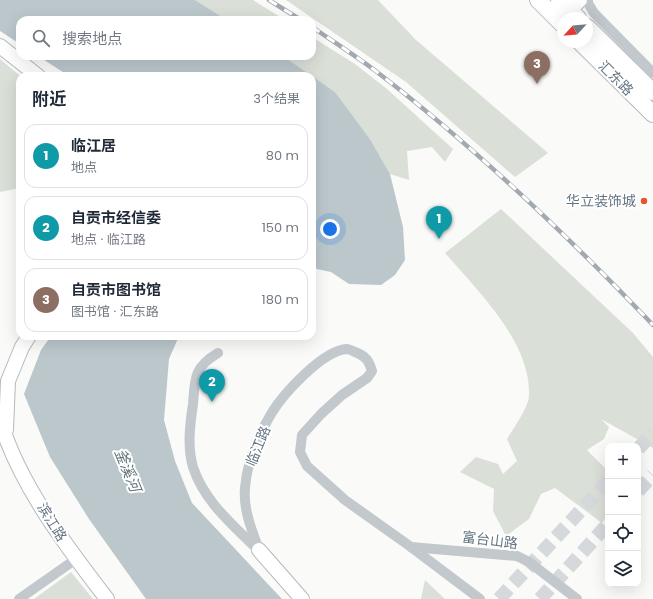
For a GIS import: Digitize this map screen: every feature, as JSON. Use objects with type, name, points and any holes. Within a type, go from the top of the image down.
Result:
[{"type":"main road","points":[[538,0],[566,10]]},
{"type":"main road","name":"汇东路","points":[[593,33],[653,92]]},
{"type":"main road","points":[[0,46],[16,59]]},
{"type":"main road","name":"汇东路","points":[[586,48],[653,114]]},
{"type":"main road","points":[[0,54],[23,72]]},
{"type":"main road","points":[[18,60],[33,72]]},
{"type":"main road","points":[[0,400],[2,379],[18,340]]},
{"type":"main road","name":"滨江路","points":[[3,441],[8,381],[26,340]]},
{"type":"main road","name":"滨江路","points":[[0,420],[3,441],[15,462],[76,559],[106,599]]},
{"type":"main road","name":"临江路","points":[[259,550],[302,599]]},
{"type":"street","points":[[588,0],[588,3],[594,13],[653,73]]},
{"type":"street","name":"临江路","points":[[259,550],[251,530],[245,489],[248,467],[254,448],[272,413],[289,390],[323,359],[347,349],[360,354],[369,361],[372,372],[367,378],[342,395],[321,414],[302,435],[300,452],[307,466],[345,500],[411,547]]},
{"type":"street","points":[[218,353],[206,360],[195,377],[190,429],[193,467],[202,487],[211,501],[259,550]]},
{"type":"street","points":[[411,547],[480,599]]},
{"type":"street","name":"富台山路","points":[[411,547],[517,556],[529,562],[577,599]]},
{"type":"street","points":[[19,599],[76,559]]},
{"type":"shaded area","points":[[195,0],[253,0],[279,16],[221,16]]},
{"type":"shaded area","points":[[286,0],[378,0],[416,40],[548,153],[515,177],[406,82],[316,20],[316,16],[309,16]]},
{"type":"shaded area","points":[[316,40],[355,64],[387,89],[453,149],[445,162],[432,147],[407,151],[409,180],[390,174],[370,139],[335,92],[316,79],[316,72],[306,72],[289,60],[316,60]]},
{"type":"shaded area","points":[[0,59],[16,73],[16,189],[0,192]]},
{"type":"shaded area","points":[[501,209],[633,333],[653,357],[653,448],[601,419],[609,427],[604,439],[587,450],[605,468],[605,520],[602,523],[555,488],[541,494],[529,519],[506,536],[493,511],[494,489],[460,472],[476,457],[498,464],[503,474],[517,461],[507,439],[526,406],[529,395],[527,375],[521,356],[512,337],[486,300],[445,253]]},
{"type":"shaded area","points":[[71,572],[93,599],[34,599]]},
{"type":"shaded area","points":[[425,580],[445,599],[421,599]]},
{"type":"water","points":[[0,0],[195,0],[221,16],[16,16],[16,41],[0,31]]},
{"type":"water","points":[[44,60],[289,60],[306,72],[63,72]]},
{"type":"water","points":[[316,79],[335,92],[370,139],[390,174],[403,227],[405,260],[395,275],[381,285],[349,284],[331,272],[316,269]]},
{"type":"water","name":"釜溪河","points":[[48,340],[177,340],[169,359],[164,420],[175,461],[192,503],[282,599],[146,599],[89,519],[50,457],[24,394],[41,350]]},
{"type":"tunnel","points":[[641,446],[653,433]]},
{"type":"tunnel","points":[[641,488],[653,475]]},
{"type":"tunnel","points":[[499,599],[605,484]]},
{"type":"tunnel","points":[[540,599],[605,527]]},
{"type":"railway","points":[[269,0],[295,16]]},
{"type":"railway","points":[[316,30],[377,72],[450,131],[554,225],[653,325]]},
{"type":"place","name":"自贡市图书馆","points":[[537,84]]},
{"type":"place","name":"华立装饰城","points":[[644,201]]},
{"type":"place","name":"临江居","points":[[439,239]]},
{"type":"place","name":"自贡市经信委","points":[[212,402]]}]
